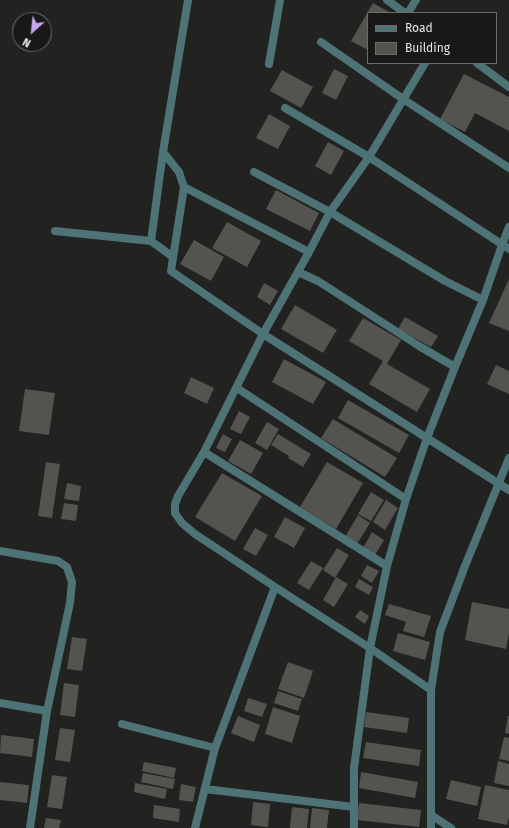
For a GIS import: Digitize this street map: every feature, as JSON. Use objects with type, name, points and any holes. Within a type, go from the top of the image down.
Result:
[{"type":"street","points":[[151,241],[163,152],[188,0]]},
{"type":"street","points":[[269,64],[280,0]]},
{"type":"street","points":[[387,0],[404,12]]},
{"type":"street","points":[[409,12],[416,0]]},
{"type":"street","points":[[321,42],[403,99],[509,168]]},
{"type":"street","points":[[424,64],[369,157],[330,212],[263,334],[204,452],[178,496],[175,504],[175,513],[182,523],[195,534],[370,648],[431,690]]},
{"type":"street","points":[[478,64],[509,87]]},
{"type":"street","points":[[285,108],[369,157],[505,247]]},
{"type":"street","points":[[163,152],[179,172],[184,187],[171,271],[263,334],[509,490]]},
{"type":"street","points":[[254,172],[330,212],[445,281],[483,300]]},
{"type":"street","points":[[184,187],[309,252]]},
{"type":"street","points":[[354,828],[354,768],[370,648],[387,566],[406,499],[427,438],[505,247],[509,227]]},
{"type":"street","points":[[55,231],[151,241],[173,257]]},
{"type":"street","points":[[298,272],[318,281],[419,346],[455,367]]},
{"type":"street","points":[[237,388],[406,499]]},
{"type":"street","points":[[204,452],[387,566]]},
{"type":"street","points":[[431,828],[431,690],[440,632],[509,458]]},
{"type":"street","points":[[0,551],[58,561],[67,567],[72,582],[70,603],[47,711],[30,828]]},
{"type":"street","points":[[195,828],[214,748],[275,587]]},
{"type":"street","points":[[0,703],[47,711]]},
{"type":"street","points":[[122,724],[214,748]]},
{"type":"street","points":[[205,789],[354,807]]},
{"type":"street","points":[[431,815],[451,828]]},
{"type":"building","points":[[373,3],[389,12],[368,12]]},
{"type":"building","points":[[367,13],[367,49],[351,41]]},
{"type":"building","points":[[334,69],[348,76],[336,100],[322,93]]},
{"type":"building","points":[[282,70],[313,87],[301,108],[270,91]]},
{"type":"building","points":[[464,74],[509,97],[509,131],[475,113],[465,132],[440,119]]},
{"type":"building","points":[[269,114],[290,126],[278,149],[256,138]]},
{"type":"building","points":[[328,142],[344,151],[331,175],[315,166]]},
{"type":"building","points":[[276,190],[319,213],[310,231],[266,209]]},
{"type":"building","points":[[227,222],[261,241],[247,267],[212,248]]},
{"type":"building","points":[[194,240],[224,257],[211,281],[180,264]]},
{"type":"building","points":[[509,279],[509,331],[489,323]]},
{"type":"building","points":[[264,283],[278,291],[270,305],[257,297]]},
{"type":"building","points":[[295,305],[337,330],[323,353],[281,329]]},
{"type":"building","points":[[405,317],[438,336],[431,347],[398,329]]},
{"type":"building","points":[[363,318],[401,340],[387,364],[430,389],[417,412],[369,384],[383,361],[349,341]]},
{"type":"building","points":[[284,359],[326,382],[313,404],[272,382]]},
{"type":"building","points":[[496,365],[509,371],[509,394],[487,384]]},
{"type":"building","points":[[191,377],[214,388],[207,404],[184,393]]},
{"type":"building","points":[[25,389],[55,393],[49,435],[19,431]]},
{"type":"building","points":[[348,400],[409,435],[399,453],[338,418]]},
{"type":"building","points":[[239,411],[250,417],[241,434],[230,429]]},
{"type":"building","points":[[333,419],[397,458],[385,477],[321,438]]},
{"type":"building","points":[[267,422],[279,429],[267,450],[255,443]]},
{"type":"building","points":[[223,434],[232,439],[225,452],[216,448]]},
{"type":"building","points":[[278,434],[311,454],[303,467],[271,445]]},
{"type":"building","points":[[240,440],[263,453],[251,474],[228,461]]},
{"type":"building","points":[[46,462],[60,464],[52,518],[38,516]]},
{"type":"building","points":[[327,462],[363,483],[336,529],[300,507]]},
{"type":"building","points":[[222,473],[262,496],[235,541],[195,517]]},
{"type":"building","points":[[67,483],[81,486],[79,501],[64,499]]},
{"type":"building","points":[[371,492],[384,500],[371,521],[358,514]]},
{"type":"building","points":[[386,500],[398,508],[385,530],[373,522]]},
{"type":"building","points":[[64,503],[78,505],[76,521],[61,519]]},
{"type":"building","points":[[358,515],[370,523],[357,544],[345,537]]},
{"type":"building","points":[[285,517],[305,528],[294,548],[274,537]]},
{"type":"building","points":[[255,528],[268,535],[256,556],[243,549]]},
{"type":"building","points":[[372,532],[384,540],[375,555],[363,548]]},
{"type":"building","points":[[337,548],[349,555],[335,578],[323,570]]},
{"type":"building","points":[[311,561],[323,568],[309,590],[297,583]]},
{"type":"building","points":[[367,565],[379,571],[372,583],[361,576]]},
{"type":"building","points":[[336,577],[348,584],[334,607],[323,600]]},
{"type":"building","points":[[359,579],[373,587],[369,595],[355,587]]},
{"type":"building","points":[[472,602],[509,609],[509,633],[506,649],[465,640]]},
{"type":"building","points":[[389,604],[431,616],[424,637],[403,631],[406,622],[385,615]]},
{"type":"building","points":[[360,610],[369,616],[365,624],[355,617]]},
{"type":"building","points":[[398,633],[430,642],[425,660],[393,651]]},
{"type":"building","points":[[72,637],[87,639],[82,671],[67,669]]},
{"type":"building","points":[[288,662],[313,671],[304,698],[278,689]]},
{"type":"building","points":[[64,683],[79,685],[75,717],[60,715]]},
{"type":"building","points":[[278,691],[302,699],[298,711],[274,703]]},
{"type":"building","points":[[248,698],[267,704],[262,717],[244,711]]},
{"type":"building","points":[[273,707],[300,716],[292,743],[265,734]]},
{"type":"building","points":[[366,712],[409,718],[407,733],[364,727]]},
{"type":"building","points":[[238,716],[260,725],[254,742],[231,733]]},
{"type":"building","points":[[509,716],[509,734],[505,733]]},
{"type":"building","points":[[60,728],[75,730],[70,762],[55,760]]},
{"type":"building","points":[[1,735],[34,739],[32,757],[0,753]]},
{"type":"building","points":[[504,737],[509,738],[509,761],[499,759]]},
{"type":"building","points":[[366,742],[421,750],[419,766],[363,758]]},
{"type":"building","points":[[498,761],[509,764],[509,786],[494,783]]},
{"type":"building","points":[[144,762],[176,768],[174,778],[142,771]]},
{"type":"building","points":[[361,772],[418,782],[415,798],[359,788]]},
{"type":"building","points":[[143,773],[175,779],[173,789],[141,782]]},
{"type":"building","points":[[52,775],[67,777],[62,809],[47,807]]},
{"type":"building","points":[[451,780],[481,787],[477,806],[446,799]]},
{"type":"building","points":[[0,782],[29,785],[27,803],[0,800]]},
{"type":"building","points":[[135,783],[167,789],[165,799],[134,792]]},
{"type":"building","points":[[181,784],[196,787],[193,802],[179,800]]},
{"type":"building","points":[[485,785],[509,790],[509,817],[507,825],[478,819]]},
{"type":"building","points":[[253,802],[270,804],[268,827],[251,825]]},
{"type":"building","points":[[359,803],[421,810],[419,827],[357,820]]},
{"type":"building","points":[[154,805],[180,809],[179,822],[153,818]]},
{"type":"building","points":[[292,807],[309,809],[307,828],[290,828]]},
{"type":"building","points":[[312,808],[329,810],[327,828],[310,828]]},
{"type":"building","points":[[46,818],[61,820],[59,828],[44,828]]}]
